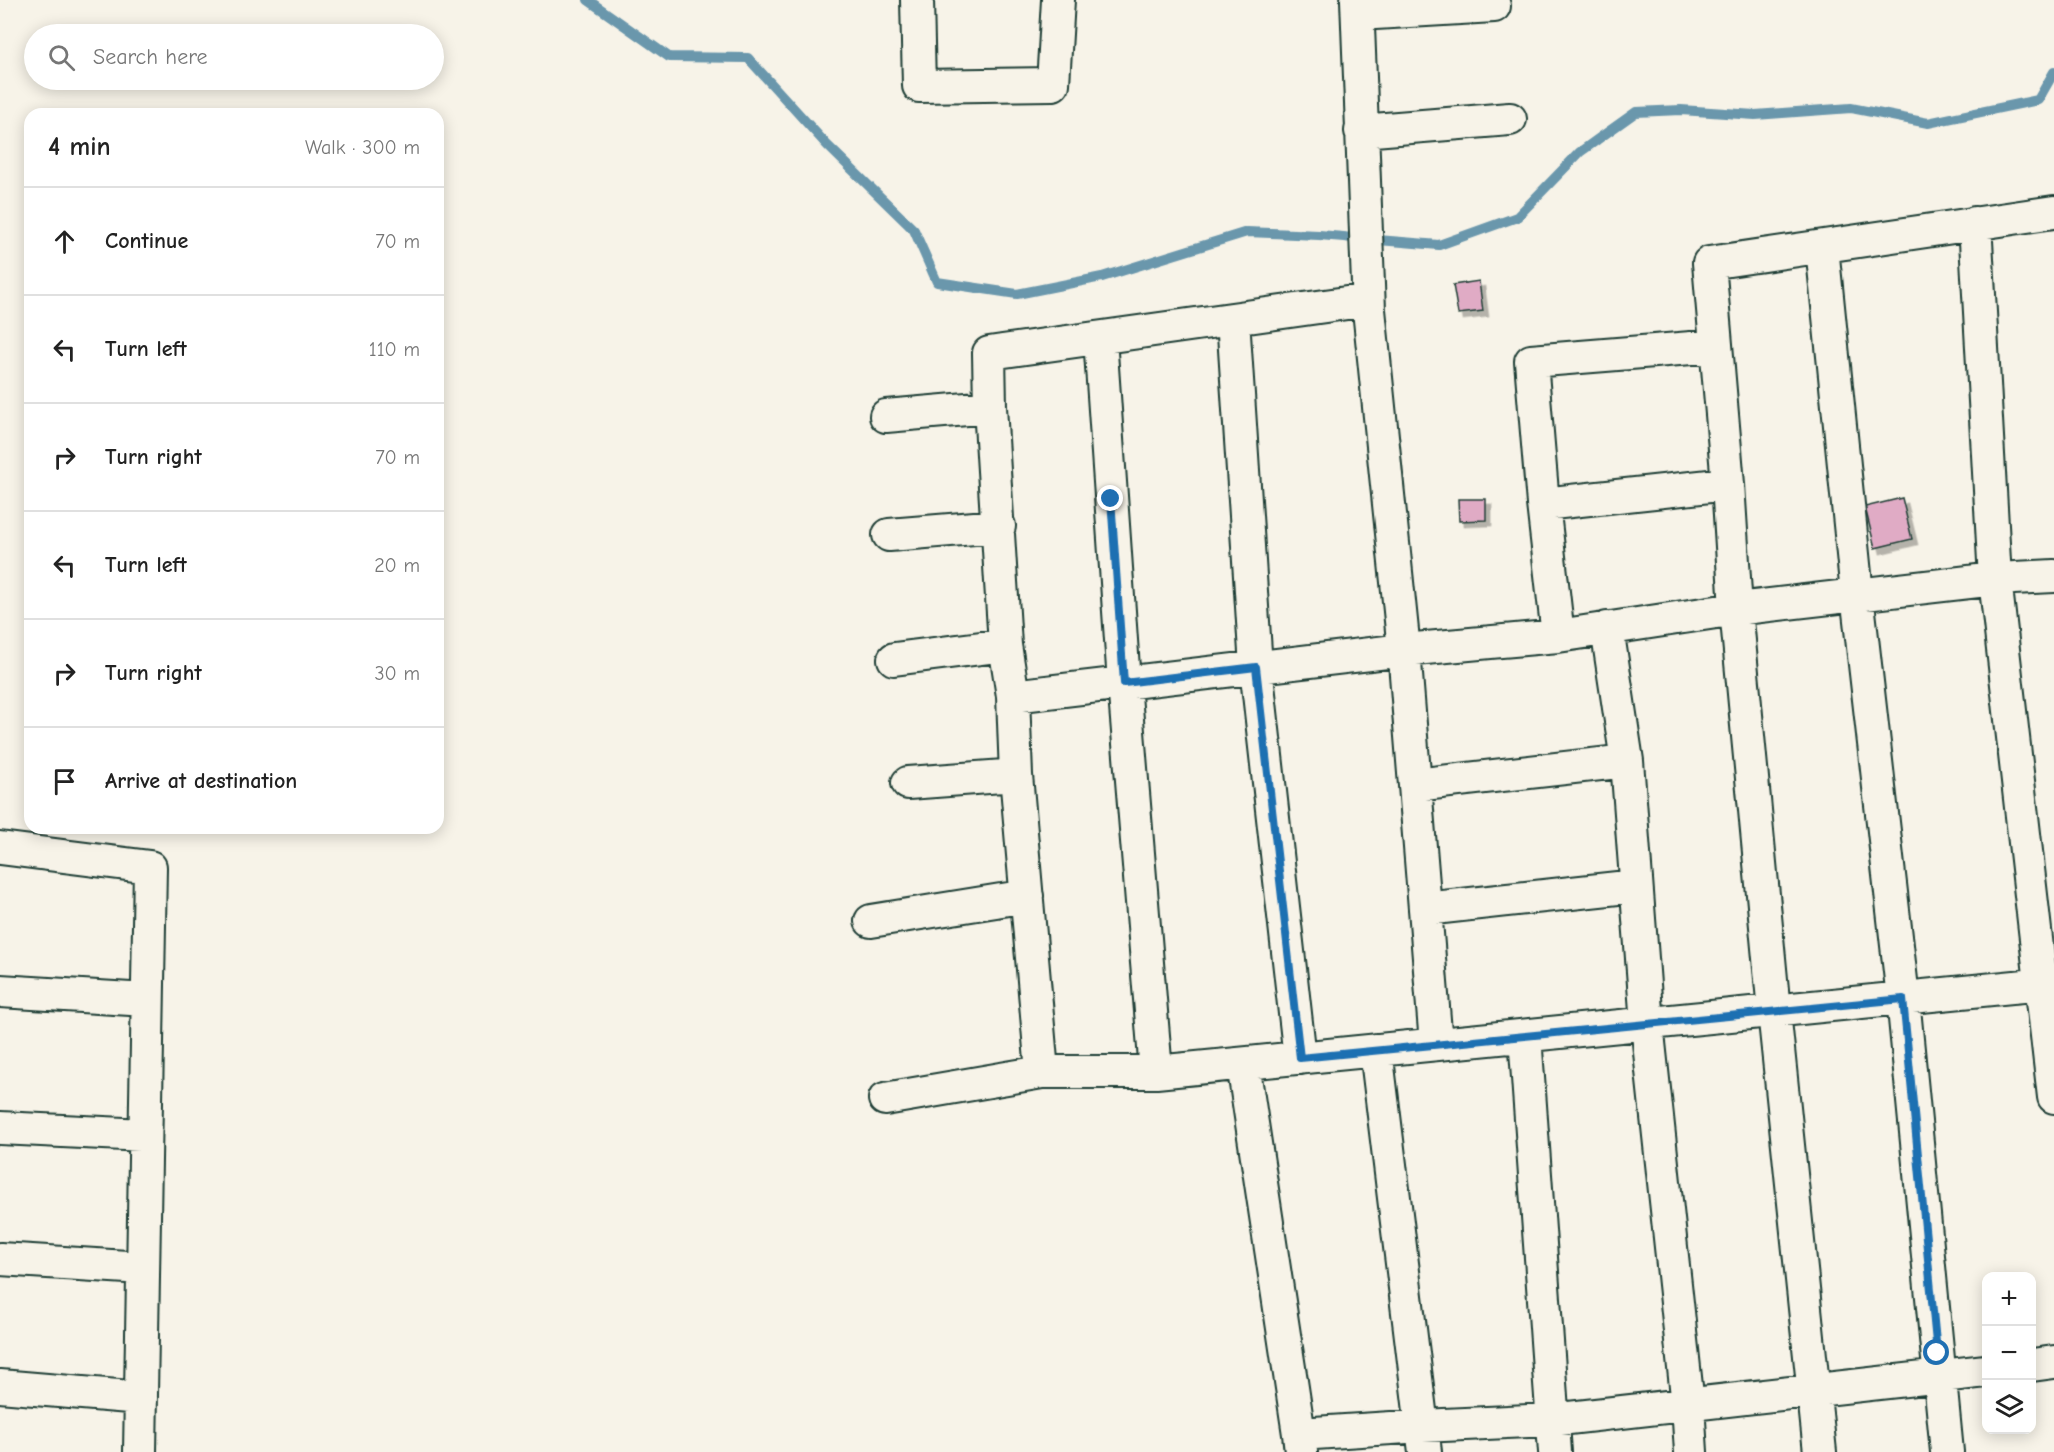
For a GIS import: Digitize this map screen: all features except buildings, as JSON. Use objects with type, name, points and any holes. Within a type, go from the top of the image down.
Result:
[{"type":"street","points":[[917,0],[919,86],[1053,84],[1059,0]]},
{"type":"street","points":[[1369,310],[1357,7],[1494,6]]},
{"type":"street","points":[[1361,131],[1510,119]]},
{"type":"street","points":[[1820,1452],[1774,1011],[1736,609],[1709,263],[2054,212]]},
{"type":"street","points":[[1975,223],[1995,579],[2048,984],[2054,1097]]},
{"type":"street","points":[[1822,247],[1857,594],[1903,999],[1947,1452]]},
{"type":"street","points":[[1042,1072],[1016,775],[1013,696],[1005,645],[990,407],[989,353],[1368,300],[1404,650],[1436,1044]]},
{"type":"street","points":[[1233,319],[1256,667],[1300,1058]]},
{"type":"street","points":[[1100,338],[1124,683],[1156,1072]]},
{"type":"street","points":[[1558,636],[1543,504],[1531,361],[1716,346]]},
{"type":"street","points":[[886,416],[990,407]]},
{"type":"street","points":[[1543,504],[1728,484]]},
{"type":"street","points":[[889,535],[999,526]]},
{"type":"street","points":[[1013,696],[1404,650],[1558,636],[1736,609],[1857,594],[1995,579],[2054,576]]},
{"type":"street","points":[[1607,628],[1627,761],[1647,1024],[1688,1405],[1691,1452]]},
{"type":"street","points":[[894,659],[1005,645]]},
{"type":"street","points":[[1415,785],[1627,761]]},
{"type":"street","points":[[908,783],[1016,775]]},
{"type":"street","points":[[0,848],[150,867],[140,1452]]},
{"type":"street","points":[[1425,909],[1636,886]]},
{"type":"street","points":[[871,921],[1027,896]]},
{"type":"street","points":[[885,1099],[1042,1072],[1156,1072],[2048,984]]},
{"type":"street","points":[[0,991],[147,1000]]},
{"type":"street","points":[[1525,1036],[1555,1452]]},
{"type":"street","points":[[1376,1050],[1423,1439]]},
{"type":"street","points":[[1242,1064],[1300,1443],[1423,1439],[1551,1420],[1982,1372]]},
{"type":"street","points":[[0,1128],[145,1135]]},
{"type":"street","points":[[0,1259],[143,1268]]},
{"type":"street","points":[[2036,1364],[2054,1362]]},
{"type":"street","points":[[0,1386],[141,1398]]},
{"type":"waterway","points":[[588,0],[669,57],[748,58],[827,145],[914,230],[937,282],[1017,294],[1102,277],[1247,232],[1319,235],[1439,245],[1517,217],[1580,152],[1636,112],[1681,110],[1755,115],[1851,108],[1928,123],[2038,100],[2054,72]]},
{"type":"route","points":[[1111,499],[1124,683],[1256,667],[1300,1058],[1903,999],[1937,1353]]}]
